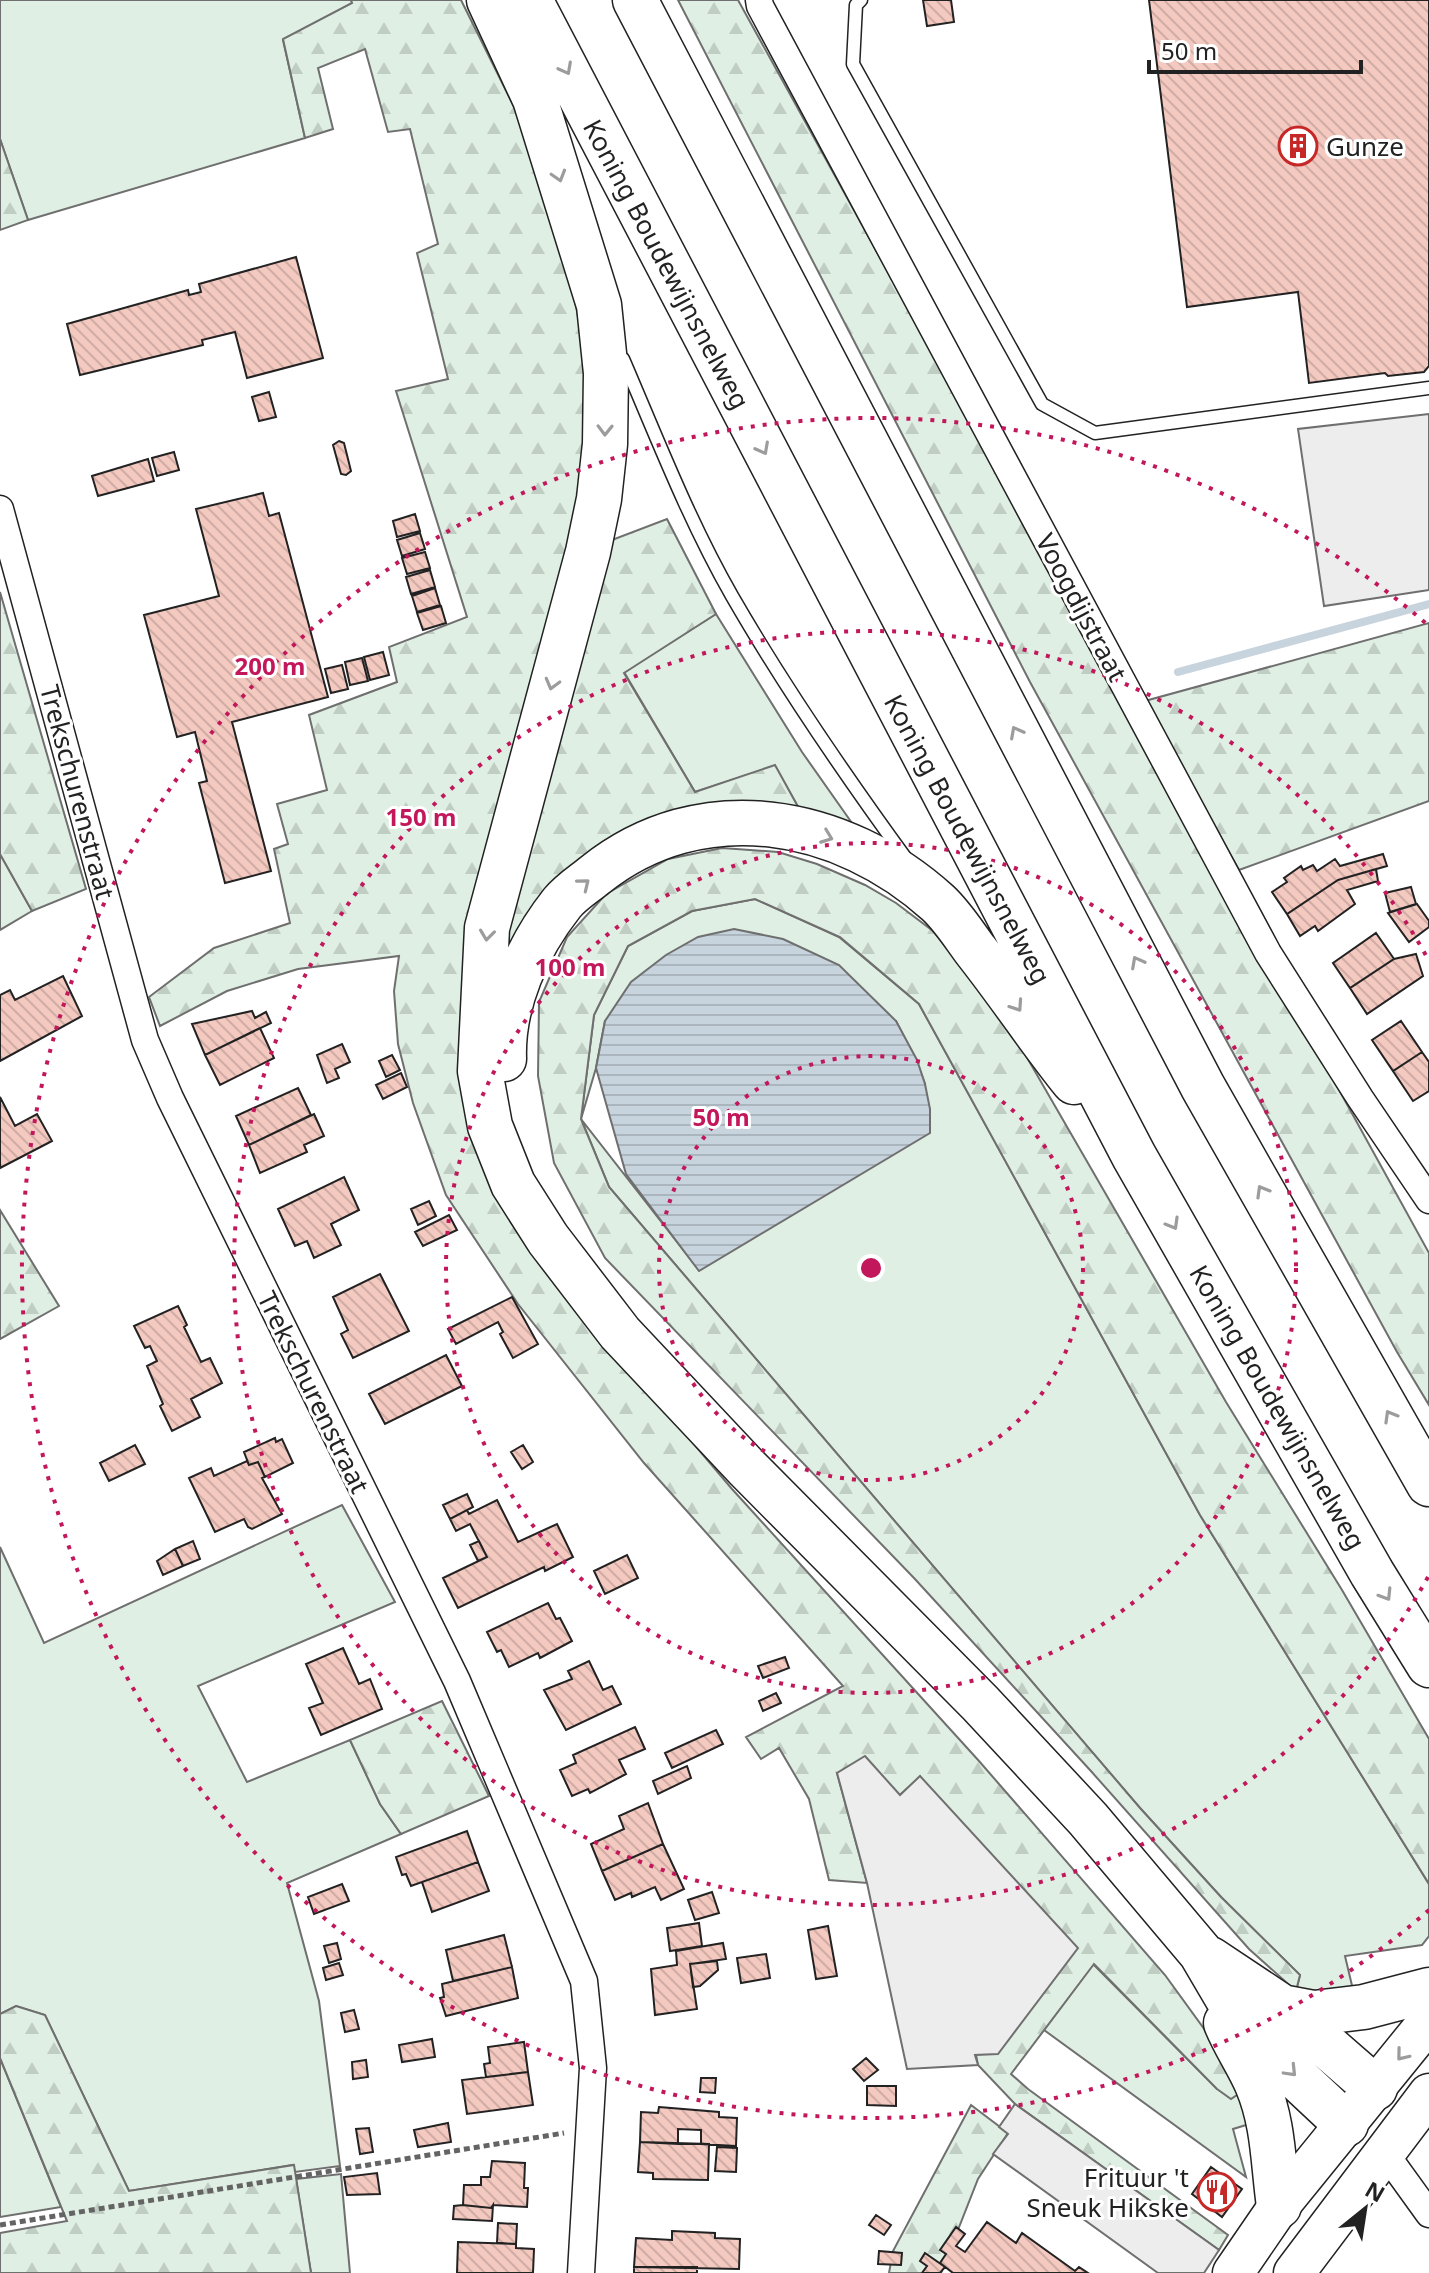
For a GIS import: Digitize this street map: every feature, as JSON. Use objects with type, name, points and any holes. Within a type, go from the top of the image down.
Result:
[{"type":"highway","points":[[489,0],[535,99],[599,305],[606,373],[605,444],[599,499],[588,552],[487,928],[480,1071],[490,1126],[513,1184],[548,1239],[620,1333],[1088,1819],[1201,1953],[1238,2016],[1346,2124]]},
{"type":"highway","name":"Koning Boudewijnsnelweg","points":[[530,0],[1134,1156],[1429,1665]]},
{"type":"highway","points":[[635,0],[1195,1073],[1429,1484]]},
{"type":"highway","points":[[548,1239],[520,1156],[504,1082],[503,1043],[514,992],[531,951],[564,900],[614,860],[668,833],[736,823],[772,823],[818,832],[866,853],[939,904],[1000,980],[1037,1036],[1134,1156]]},
{"type":"highway","points":[[1201,1953],[1282,2007],[1375,2088]]},
{"type":"highway","points":[[1201,1953],[1235,2045],[1257,2083],[1266,2111],[1273,2139],[1279,2206]]},
{"type":"highway","points":[[1282,2007],[1314,2013],[1364,2007],[1429,1990]]},
{"type":"main road","points":[[1233,2273],[1279,2206],[1429,2021]]},
{"type":"main road","points":[[1375,2088],[1385,2153]]},
{"type":"main road","points":[[1294,2273],[1429,2094]]},
{"type":"main road","points":[[1346,2124],[1385,2153]]},
{"type":"street","name":"Voogdijstraat","points":[[759,0],[1268,953],[1429,1200]]},
{"type":"street","name":"Trekschurenstraat","points":[[0,509],[145,1040],[177,1112],[457,1681],[584,1981],[593,2068],[581,2273]]},
{"type":"street","points":[[1385,2153],[1429,2214]]},
{"type":"lane","points":[[861,0],[856,5],[853,64],[1042,404],[1095,433],[1429,388]]},
{"type":"lane","points":[[599,305],[677,484],[731,595],[834,760],[939,904]]},
{"type":"path","points":[[0,2225],[588,2129]]},
{"type":"green space","points":[[0,0],[351,0],[353,3],[283,40],[305,138],[28,220],[0,139]]},
{"type":"green space","points":[[351,0],[461,0],[539,157],[587,363],[581,502],[465,1061],[576,1305],[732,1489],[979,1761],[1165,1975],[1247,2088],[1231,2099],[1217,2089],[1094,1964],[1011,2074],[1228,2235],[1219,2250],[1015,2104],[978,2065],[920,1777],[900,1795],[837,1773],[867,1883],[829,1880],[809,1799],[779,1748],[761,1759],[746,1737],[843,1686],[644,1463],[518,1304],[446,1195],[413,1103],[398,1044],[394,991],[399,956],[298,969],[227,991],[160,1026],[149,997],[214,948],[290,923],[274,849],[288,844],[277,804],[327,790],[309,715],[397,682],[389,647],[467,617],[396,391],[448,379],[417,253],[438,244],[410,129],[388,132],[365,49],[318,68],[333,129],[305,138],[283,39],[352,3]]},
{"type":"green space","points":[[678,0],[738,0],[1429,1253],[1429,1405],[1397,1352],[1030,682]]},
{"type":"green space","points":[[0,139],[28,220],[0,230]]},
{"type":"green space","points":[[667,519],[716,614],[624,673],[695,792],[775,765],[802,814],[711,808],[506,967],[510,907],[604,543]]},
{"type":"green space","points":[[0,592],[86,889],[32,911],[0,854]]},
{"type":"green space","points":[[716,614],[802,752],[859,833],[802,814],[775,766],[695,792],[624,672]]},
{"type":"green space","points":[[1429,623],[1429,801],[1239,870],[1145,701]]},
{"type":"green space","points":[[722,848],[778,852],[817,864],[865,885],[896,903],[933,931],[979,984],[1018,1042],[1226,1402],[1429,1739],[1429,1884],[1200,1515],[919,1004],[840,937],[755,899],[692,911],[628,946],[594,1015],[581,1119],[609,1187],[1140,1808],[1221,1897],[1300,1975],[1296,1991],[1249,1949],[914,1578],[605,1258],[554,1163],[538,1076],[539,1002],[567,937],[606,894],[668,859]]},
{"type":"green space","points":[[0,854],[32,911],[0,930]]},
{"type":"green space","points":[[755,899],[839,937],[919,1004],[1200,1515],[1429,1884],[1429,1936],[1422,1945],[1345,1956],[1354,1994],[1296,1991],[1300,1975],[1221,1897],[1140,1808],[609,1187],[581,1119],[594,1015],[628,946],[692,911]],"holes":[[[605,1021],[896,1021],[925,1084],[699,1270],[581,1119],[596,1068]]]},
{"type":"green space","points":[[0,1210],[59,1306],[0,1339]]},
{"type":"green space","points":[[342,1505],[395,1602],[198,1686],[247,1782],[350,1740],[380,1804],[401,1834],[287,1883],[319,2001],[340,2166],[295,2172],[293,2165],[129,2191],[45,2015],[16,2006],[0,2014],[0,1547],[44,1643]]},
{"type":"green space","points":[[442,1701],[489,1796],[401,1834],[380,1804],[350,1740]]},
{"type":"green space","points":[[1093,1964],[1217,2089],[1247,2088],[1256,2122],[1233,2129],[1246,2177],[1044,2030]]},
{"type":"green space","points":[[16,2006],[45,2015],[129,2191],[294,2165],[311,2273],[0,2273],[0,2233],[67,2221],[0,2058],[0,2014]]},
{"type":"green space","points":[[0,2058],[61,2207],[0,2217]]},
{"type":"green space","points":[[971,2105],[1008,2133],[978,2179],[941,2273],[889,2273],[893,2251]]},
{"type":"green space","points":[[341,2174],[350,2273],[311,2273],[296,2179]]},
{"type":"shaded area","points":[[1429,414],[1429,590],[1324,606],[1298,429]]},
{"type":"shaded area","points":[[734,929],[783,939],[839,965],[896,1021],[917,1060],[925,1084],[930,1109],[930,1133],[699,1271],[626,1174],[596,1068],[605,1021],[631,982],[666,955],[698,937]]},
{"type":"shaded area","points":[[865,1756],[900,1795],[920,1776],[1078,1948],[998,2054],[975,2055],[978,2065],[907,2069],[867,1883],[837,1773]]},
{"type":"shaded area","points":[[1015,2104],[1219,2250],[1204,2273],[1158,2273],[993,2154],[1008,2134],[999,2127]]},
{"type":"building","points":[[923,0],[951,0],[954,22],[927,26]]},
{"type":"building","name":"Gunze","points":[[1149,0],[1429,0],[1429,366],[1424,372],[1388,376],[1385,373],[1309,383],[1298,292],[1187,307]]},
{"type":"building","points":[[296,257],[323,358],[247,378],[235,332],[202,340],[203,345],[80,375],[67,324],[188,290],[189,295],[201,292],[199,284]]},
{"type":"building","points":[[269,392],[276,417],[259,421],[252,397]]},
{"type":"building","points":[[339,441],[344,443],[351,471],[346,475],[341,474],[333,445]]},
{"type":"building","points":[[174,452],[179,470],[157,476],[152,458]]},
{"type":"building","points":[[148,459],[154,481],[98,496],[92,476]]},
{"type":"building","points":[[263,493],[269,516],[279,513],[328,697],[232,722],[271,871],[225,883],[199,783],[207,781],[195,732],[177,737],[144,615],[219,596],[196,509]]},
{"type":"building","points":[[415,514],[420,531],[397,537],[393,521]]},
{"type":"building","points":[[420,533],[425,549],[402,556],[397,540]]},
{"type":"building","points":[[425,552],[430,568],[407,574],[402,558]]},
{"type":"building","points":[[430,570],[435,587],[411,594],[406,577]]},
{"type":"building","points":[[435,588],[440,605],[417,612],[412,596]]},
{"type":"building","points":[[441,606],[446,623],[423,630],[417,613]]},
{"type":"building","points":[[383,652],[389,675],[370,680],[364,657]]},
{"type":"building","points":[[362,658],[368,681],[350,685],[345,662]]},
{"type":"building","points":[[342,665],[348,689],[331,693],[325,669]]},
{"type":"building","points":[[1383,854],[1387,866],[1338,880],[1287,914],[1272,892],[1287,882],[1284,878],[1301,866],[1303,870],[1313,865],[1317,871],[1335,859],[1340,866]]},
{"type":"building","points":[[1376,869],[1378,881],[1347,890],[1355,904],[1318,931],[1315,926],[1300,936],[1287,914],[1338,880]]},
{"type":"building","points":[[1411,887],[1416,904],[1390,912],[1385,893]]},
{"type":"building","points":[[1417,904],[1429,921],[1429,927],[1409,942],[1388,913]]},
{"type":"building","points":[[1376,933],[1394,959],[1350,988],[1333,963]]},
{"type":"building","points":[[1416,954],[1423,976],[1367,1014],[1350,988],[1394,959]]},
{"type":"building","points":[[63,976],[82,1016],[0,1061],[0,995],[10,990],[15,1000]]},
{"type":"building","points":[[252,1011],[255,1018],[266,1012],[271,1023],[205,1055],[192,1024]]},
{"type":"building","points":[[1401,1021],[1422,1052],[1393,1071],[1372,1040]]},
{"type":"building","points":[[260,1028],[274,1058],[220,1085],[205,1055]]},
{"type":"building","points":[[342,1044],[350,1062],[335,1069],[339,1078],[327,1083],[317,1055]]},
{"type":"building","points":[[1422,1052],[1429,1062],[1429,1091],[1413,1101],[1393,1071]]},
{"type":"building","points":[[392,1055],[400,1070],[386,1077],[379,1061]]},
{"type":"building","points":[[401,1073],[407,1087],[383,1099],[376,1085]]},
{"type":"building","points":[[298,1088],[311,1115],[249,1145],[236,1116]]},
{"type":"building","points":[[0,1097],[15,1126],[37,1114],[52,1141],[0,1168]]},
{"type":"building","points":[[314,1114],[324,1136],[304,1145],[307,1152],[260,1173],[249,1145]]},
{"type":"building","points":[[344,1177],[359,1210],[331,1224],[341,1245],[314,1258],[307,1241],[295,1246],[278,1209]]},
{"type":"building","points":[[429,1201],[436,1216],[418,1225],[411,1209]]},
{"type":"building","points":[[449,1215],[457,1230],[423,1246],[415,1232]]},
{"type":"building","points":[[380,1274],[409,1331],[353,1358],[341,1334],[348,1330],[333,1297]]},
{"type":"building","points":[[512,1297],[538,1344],[513,1358],[500,1334],[503,1332],[498,1322],[456,1344],[448,1329]]},
{"type":"building","points":[[178,1306],[187,1325],[184,1327],[201,1362],[210,1358],[222,1383],[191,1399],[200,1417],[172,1431],[147,1366],[157,1361],[150,1346],[145,1348],[134,1326]]},
{"type":"building","points":[[446,1355],[462,1386],[385,1424],[369,1394]]},
{"type":"building","points":[[275,1438],[276,1442],[282,1439],[293,1463],[265,1477],[258,1462],[249,1465],[244,1452]]},
{"type":"building","points":[[135,1445],[145,1464],[109,1481],[100,1463]]},
{"type":"building","points":[[523,1445],[533,1462],[522,1469],[511,1452]]},
{"type":"building","points":[[247,1461],[249,1465],[258,1462],[265,1477],[262,1478],[282,1514],[252,1529],[244,1519],[215,1532],[189,1478],[211,1468],[214,1476]]},
{"type":"building","points":[[467,1494],[473,1507],[450,1519],[443,1505]]},
{"type":"building","points":[[497,1500],[518,1542],[557,1524],[573,1557],[545,1571],[544,1567],[458,1608],[443,1578],[487,1557],[470,1524],[456,1531],[450,1519],[467,1510],[469,1514]]},
{"type":"building","points":[[193,1541],[200,1559],[183,1566],[175,1549]]},
{"type":"building","points":[[479,1541],[487,1557],[478,1561],[470,1545]]},
{"type":"building","points":[[175,1549],[183,1566],[163,1575],[157,1561]]},
{"type":"building","points":[[627,1555],[638,1578],[605,1594],[594,1571]]},
{"type":"building","points":[[548,1603],[572,1641],[540,1658],[538,1653],[509,1667],[487,1632]]},
{"type":"building","points":[[343,1648],[359,1684],[370,1679],[382,1709],[321,1735],[309,1708],[323,1703],[306,1664]]},
{"type":"building","points":[[785,1657],[789,1668],[763,1678],[758,1666]]},
{"type":"building","points":[[589,1661],[603,1690],[612,1686],[621,1704],[566,1730],[544,1690],[572,1679],[568,1671]]},
{"type":"building","points":[[776,1693],[781,1703],[763,1711],[759,1701]]},
{"type":"building","points":[[635,1727],[645,1749],[619,1760],[626,1774],[590,1793],[588,1789],[572,1796],[560,1770],[576,1763],[573,1755]]},
{"type":"building","points":[[716,1730],[723,1744],[672,1768],[665,1753]]},
{"type":"building","points":[[687,1766],[691,1778],[658,1794],[653,1781]]},
{"type":"building","points":[[648,1803],[663,1844],[602,1871],[591,1844],[624,1829],[619,1816]]},
{"type":"building","points":[[467,1831],[478,1862],[411,1886],[406,1874],[402,1875],[396,1857]]},
{"type":"building","points":[[663,1844],[684,1889],[661,1900],[655,1887],[632,1897],[631,1893],[615,1900],[602,1871]]},
{"type":"building","points":[[478,1862],[489,1891],[432,1912],[422,1882]]},
{"type":"building","points":[[342,1884],[349,1901],[314,1914],[308,1897]]},
{"type":"building","points":[[712,1892],[719,1913],[695,1920],[688,1900]]},
{"type":"building","points":[[699,1923],[702,1946],[670,1951],[667,1928]]},
{"type":"building","points":[[828,1926],[837,1976],[816,1979],[808,1930]]},
{"type":"building","points":[[504,1935],[512,1967],[453,1981],[446,1950]]},
{"type":"building","points":[[337,1943],[341,1959],[329,1963],[324,1946]]},
{"type":"building","points":[[723,1943],[726,1959],[690,1964],[697,2009],[655,2015],[651,1969],[677,1965],[676,1951]]},
{"type":"building","points":[[766,1954],[770,1978],[741,1983],[737,1958]]},
{"type":"building","points":[[717,1961],[718,1970],[700,1986],[693,1987],[690,1964]]},
{"type":"building","points":[[339,1963],[343,1975],[326,1980],[323,1968]]},
{"type":"building","points":[[512,1967],[518,1998],[446,2016],[440,1998],[444,1997],[442,1984]]},
{"type":"building","points":[[354,2010],[359,2029],[345,2032],[341,2013]]},
{"type":"building","points":[[432,2039],[435,2057],[402,2062],[399,2045]]},
{"type":"building","points":[[524,2042],[528,2072],[486,2077],[484,2064],[490,2063],[488,2047]]},
{"type":"building","points":[[866,2058],[878,2070],[864,2081],[853,2069]]},
{"type":"building","points":[[366,2060],[368,2077],[353,2079],[352,2062]]},
{"type":"building","points":[[528,2072],[533,2105],[467,2114],[462,2080]]},
{"type":"building","points":[[701,2078],[716,2078],[715,2093],[700,2092]]},
{"type":"building","points":[[867,2086],[896,2086],[896,2106],[867,2105]]},
{"type":"building","points":[[659,2107],[719,2112],[719,2117],[737,2118],[736,2146],[701,2144],[701,2130],[678,2129],[678,2144],[640,2142],[641,2112],[658,2113]]},
{"type":"building","points":[[448,2123],[451,2142],[418,2147],[414,2130]]},
{"type":"building","points":[[369,2128],[373,2152],[360,2154],[356,2129]]},
{"type":"building","points":[[640,2142],[709,2144],[708,2180],[653,2179],[653,2173],[638,2172]]},
{"type":"building","points":[[717,2147],[737,2148],[736,2172],[715,2171]]},
{"type":"building","points":[[492,2161],[525,2163],[527,2207],[463,2205],[464,2185],[481,2185],[481,2177],[490,2177]]},
{"type":"building","name":"Frituur 't Sneuk Hikske","points":[[1211,2167],[1242,2189],[1222,2217],[1192,2194]]},
{"type":"building","points":[[377,2173],[380,2194],[347,2195],[344,2177]]},
{"type":"building","points":[[493,2205],[492,2221],[453,2219],[454,2206],[491,2208]]},
{"type":"building","points":[[876,2215],[891,2225],[884,2235],[869,2225]]},
{"type":"building","points":[[987,2222],[1016,2243],[1022,2233],[1075,2271],[1079,2267],[1088,2273],[953,2273],[940,2263],[946,2254],[940,2250],[956,2227],[965,2234],[956,2246],[965,2252]]},
{"type":"building","points":[[498,2223],[517,2224],[516,2244],[497,2243]]},
{"type":"building","points":[[672,2231],[715,2233],[715,2238],[740,2239],[739,2269],[634,2267],[636,2238],[672,2240]]},
{"type":"building","points":[[458,2242],[516,2244],[516,2248],[534,2249],[533,2273],[457,2273]]},
{"type":"building","points":[[879,2251],[902,2253],[901,2265],[878,2264]]},
{"type":"building","points":[[925,2253],[945,2267],[940,2273],[922,2273],[927,2266],[920,2261]]},
{"type":"building","points":[[634,2267],[697,2267],[697,2273],[634,2273]]},
{"type":"waterway","points":[[1178,672],[1429,604]]},
{"type":"place","name":"Gunze","points":[[1298,146]]},
{"type":"place","name":"Frituur 't Sneuk Hikske","points":[[1217,2192]]}]
